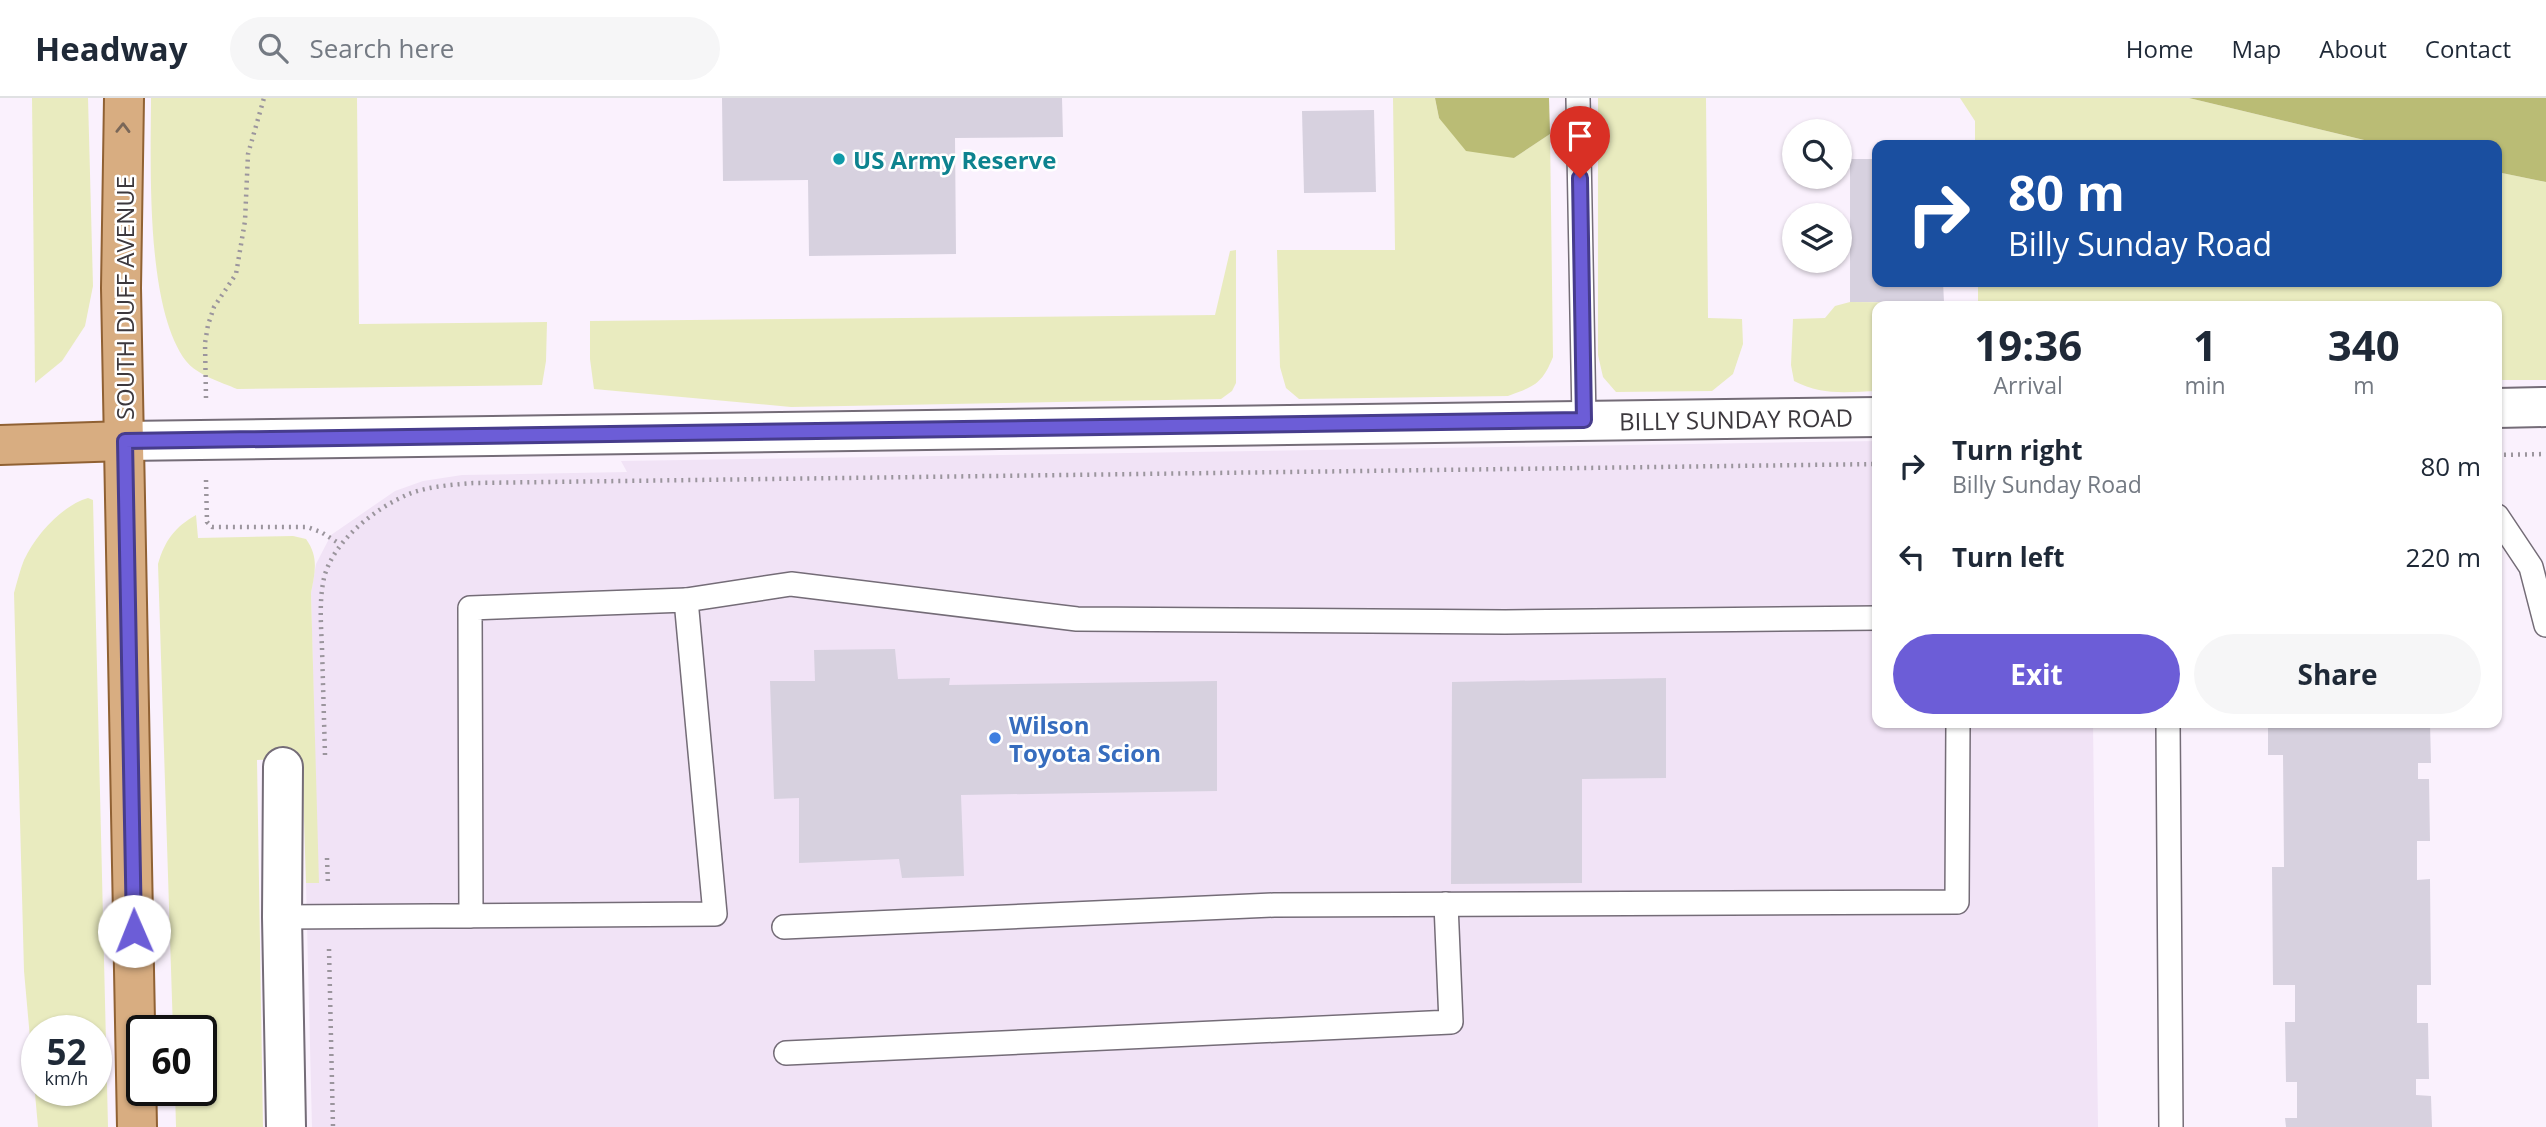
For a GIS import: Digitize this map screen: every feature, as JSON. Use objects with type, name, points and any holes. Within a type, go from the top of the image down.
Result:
[{"type":"main road","name":"SOUTH DUFF AVENUE","points":[[124,98],[121,288],[137,1127]]},
{"type":"main road","points":[[0,445],[125,441]]},
{"type":"street","points":[[2502,408],[2546,407]]},
{"type":"street","name":"BILLY SUNDAY ROAD","points":[[125,441],[1872,417]]},
{"type":"street","points":[[283,767],[282,917],[286,1127]]},
{"type":"lane","points":[[1578,98],[1584,420]]},
{"type":"lane","points":[[2502,524],[2531,567],[2546,625]]},
{"type":"lane","points":[[471,916],[470,608],[686,600],[791,584],[1077,619],[1505,622],[1872,618]]},
{"type":"lane","points":[[282,917],[715,914],[686,600]]},
{"type":"lane","points":[[784,927],[1274,905],[1957,902],[1958,728]]},
{"type":"lane","points":[[2168,728],[2171,1127]]},
{"type":"lane","points":[[786,1053],[1451,1022],[1446,904]]},
{"type":"path","points":[[206,375],[208,325],[214,307],[236,274],[242,249],[248,154],[264,98]]},
{"type":"path","points":[[2502,455],[2546,454]]},
{"type":"path","points":[[206,511],[207,522],[212,527],[307,527],[340,544]]},
{"type":"shaded area","points":[[1872,441],[1872,728],[2093,728],[2098,1127],[312,1127],[306,883],[318,883],[311,593],[316,564],[331,535],[395,491],[423,481],[462,475],[627,472],[621,461]]},
{"type":"green space","points":[[32,98],[88,98],[93,286],[85,326],[62,361],[35,383]]},
{"type":"green space","points":[[151,98],[357,98],[359,324],[547,322],[542,385],[237,389],[196,370],[186,361],[173,337],[163,307],[157,272],[151,196]]},
{"type":"green space","points":[[1393,98],[1435,98],[1439,118],[1514,158],[1550,134],[1553,357],[1541,379],[1525,389],[1508,396],[1299,399],[1286,388],[1280,367],[1277,250],[1395,250]]},
{"type":"green space","points":[[1435,98],[1549,98],[1550,134],[1514,158],[1466,151],[1439,118]]},
{"type":"green space","points":[[1598,98],[1706,98],[1708,318],[1742,319],[1743,344],[1733,374],[1712,391],[1616,392],[1603,377],[1598,355]]},
{"type":"green space","points":[[1960,98],[2189,98],[2364,140],[1975,140],[1975,121]]},
{"type":"green space","points":[[2189,98],[2546,98],[2546,182],[2502,173],[2502,140],[2364,140]]},
{"type":"green space","points":[[2502,173],[2546,182],[2546,380],[2502,380],[2502,301],[1978,301],[1978,287],[2502,287]]},
{"type":"green space","points":[[1236,250],[1236,383],[1232,391],[1221,399],[791,407],[594,389],[590,359],[590,321],[1215,315],[1230,251]]},
{"type":"green space","points":[[1850,302],[1872,302],[1872,391],[1825,391],[1794,381],[1791,365],[1793,319],[1825,318],[1835,306]]},
{"type":"green space","points":[[88,498],[93,500],[105,1015],[28,1015],[24,971],[14,593],[24,560],[35,541],[50,523],[68,508]]},
{"type":"green space","points":[[196,515],[198,538],[293,536],[306,539],[314,558],[315,571],[311,593],[319,883],[306,883],[302,758],[257,760],[263,1127],[176,1127],[175,1106],[217,1106],[217,1015],[172,1015],[158,564],[164,548],[182,524]]},
{"type":"green space","points":[[36,1106],[107,1106],[108,1127],[38,1127]]},
{"type":"building","name":"US Army Reserve","points":[[722,98],[1062,98],[1063,137],[955,138],[956,254],[809,256],[808,180],[723,181]]},
{"type":"building","points":[[1374,110],[1376,192],[1304,193],[1302,111]]},
{"type":"building","points":[[1852,159],[1872,159],[1872,287],[1943,287],[1944,301],[1850,302]]},
{"type":"building","name":"Wilson Toyota Scion","points":[[895,649],[898,679],[950,678],[949,685],[1217,681],[1217,791],[961,795],[964,876],[902,878],[899,859],[799,863],[799,798],[774,799],[770,681],[815,681],[814,650]]},
{"type":"building","points":[[1666,678],[1666,778],[1582,779],[1582,883],[1451,884],[1452,682]]},
{"type":"building","points":[[2268,728],[2430,728],[2431,763],[2418,763],[2418,779],[2429,779],[2430,841],[2417,841],[2417,880],[2430,879],[2431,985],[2417,985],[2417,1023],[2428,1023],[2429,1079],[2416,1079],[2416,1095],[2431,1096],[2432,1127],[2286,1127],[2285,1118],[2297,1118],[2297,1082],[2286,1082],[2285,1022],[2295,1022],[2295,985],[2273,985],[2272,867],[2284,867],[2283,755],[2268,755]]},
{"type":"place","name":"US Army Reserve","points":[[839,159]]},
{"type":"place","name":"Wilson Toyota Scion","points":[[995,738]]},
{"type":"route","points":[[134,931],[125,441],[1584,420],[1580,178]]}]
